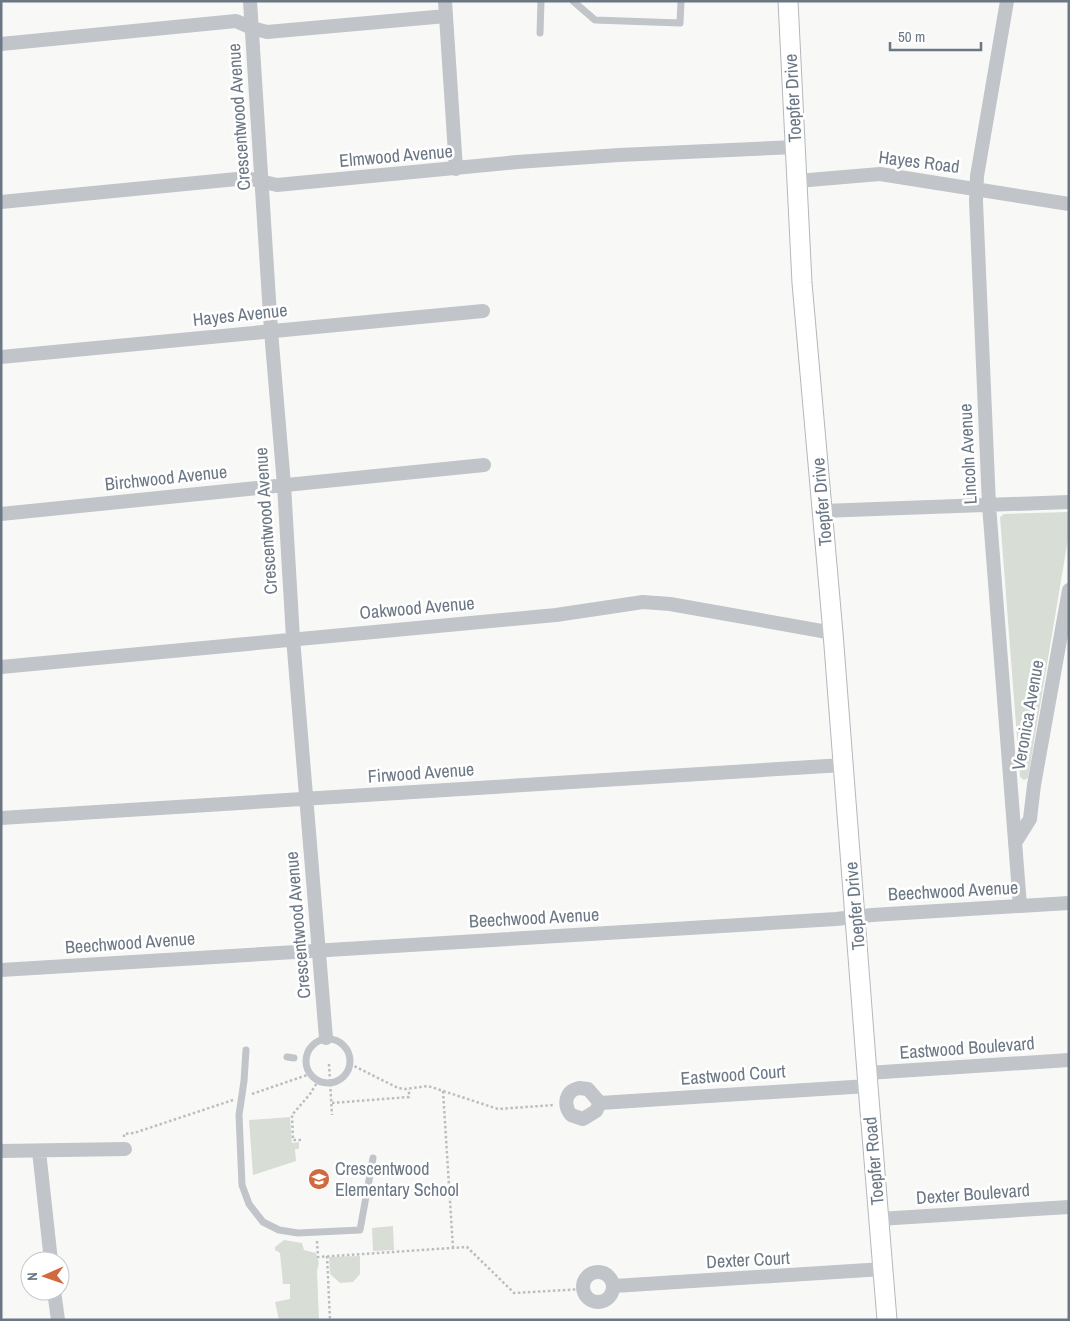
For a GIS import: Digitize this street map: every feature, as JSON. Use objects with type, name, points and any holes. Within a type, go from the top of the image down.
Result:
[{"type":"street","name":"Crescentwood Avenue","points":[[250,1],[293,638],[326,1038]]},
{"type":"street","points":[[445,1],[456,169]]},
{"type":"street","name":"Toepfer Drive","points":[[788,1],[802,283],[833,633],[862,1002]]},
{"type":"street","name":"Lincoln Avenue","points":[[1007,1],[976,189],[989,505],[1020,906]]},
{"type":"street","points":[[1,44],[236,21],[267,32],[446,16]]},
{"type":"street","name":"Elmwood Avenue","points":[[1,202],[247,178],[277,185],[517,162],[619,155],[796,147]]},
{"type":"street","name":"Hayes Road","points":[[797,181],[880,174],[976,189]]},
{"type":"street","points":[[976,189],[1069,204]]},
{"type":"street","name":"Hayes Avenue","points":[[1,357],[483,311]]},
{"type":"street","name":"Birchwood Avenue","points":[[1,514],[484,465]]},
{"type":"street","points":[[822,511],[1069,502]]},
{"type":"street","name":"Veronica Avenue","points":[[1015,843],[1030,819],[1034,784],[1069,590]]},
{"type":"street","name":"Oakwood Avenue","points":[[1,667],[293,638],[556,615],[643,602],[670,604],[833,633]]},
{"type":"street","name":"Firwood Avenue","points":[[1,818],[843,765]]},
{"type":"street","name":"Beechwood Avenue","points":[[1,970],[826,920],[856,916],[1069,903]]},
{"type":"street","name":"Toepfer Road","points":[[862,1002],[887,1320]]},
{"type":"street","name":"Eastwood Boulevard","points":[[867,1079],[1069,1060]]},
{"type":"street","name":"Eastwood Court","points":[[600,1102],[867,1079]]},
{"type":"street","points":[[1,1151],[125,1149]]},
{"type":"street","points":[[39,1151],[50,1251]]},
{"type":"street","name":"Dexter Boulevard","points":[[879,1219],[1069,1207]]},
{"type":"street","name":"Dexter Court","points":[[614,1286],[884,1269]]},
{"type":"street","points":[[595,1272],[606,1274],[613,1281],[614,1286],[612,1296],[599,1303],[586,1297],[583,1289],[586,1278],[595,1272]]},
{"type":"street","points":[[55,1301],[58,1320]]},
{"type":"lane","points":[[540,1],[540,33]]},
{"type":"lane","points":[[573,1],[595,20],[680,24],[681,1]]},
{"type":"lane","points":[[326,1038],[336,1040],[344,1045],[349,1054],[350,1064],[346,1074],[339,1080],[330,1083],[318,1081],[310,1074],[306,1068],[305,1058],[309,1048],[316,1042],[326,1038]]},
{"type":"lane","points":[[246,1050],[239,1114],[242,1185],[248,1204],[263,1222],[279,1230],[298,1233],[360,1230],[373,1158]]},
{"type":"path","points":[[329,1064],[332,1115]]},
{"type":"path","points":[[350,1064],[398,1088],[409,1089],[428,1086],[498,1109],[560,1104]]},
{"type":"path","points":[[125,1149],[124,1134],[134,1133],[310,1074]]},
{"type":"path","points":[[301,1140],[293,1140],[292,1115],[310,1094],[318,1081]]},
{"type":"path","points":[[332,1103],[409,1098],[409,1089]]},
{"type":"path","points":[[443,1091],[453,1248]]},
{"type":"path","points":[[317,1232],[318,1256],[467,1247],[514,1293],[583,1289]]},
{"type":"path","points":[[327,1256],[330,1320]]},
{"type":"shaded area","points":[[1069,513],[1069,533],[1028,778],[1024,780],[1020,777],[1000,517],[1004,514]]},
{"type":"shaded area","points":[[290,1117],[292,1143],[299,1142],[299,1149],[295,1149],[296,1161],[253,1175],[249,1120]]},
{"type":"shaded area","points":[[393,1226],[394,1250],[373,1251],[372,1228]]},
{"type":"shaded area","points":[[284,1240],[302,1243],[304,1250],[316,1253],[319,1263],[317,1271],[319,1320],[279,1320],[275,1302],[290,1299],[290,1284],[283,1284],[280,1253],[275,1250],[275,1247]]},
{"type":"shaded area","points":[[360,1256],[360,1274],[353,1282],[340,1283],[330,1274],[329,1257]]},
{"type":"place","name":"Crescentwood Elementary School","points":[[319,1179]]}]
